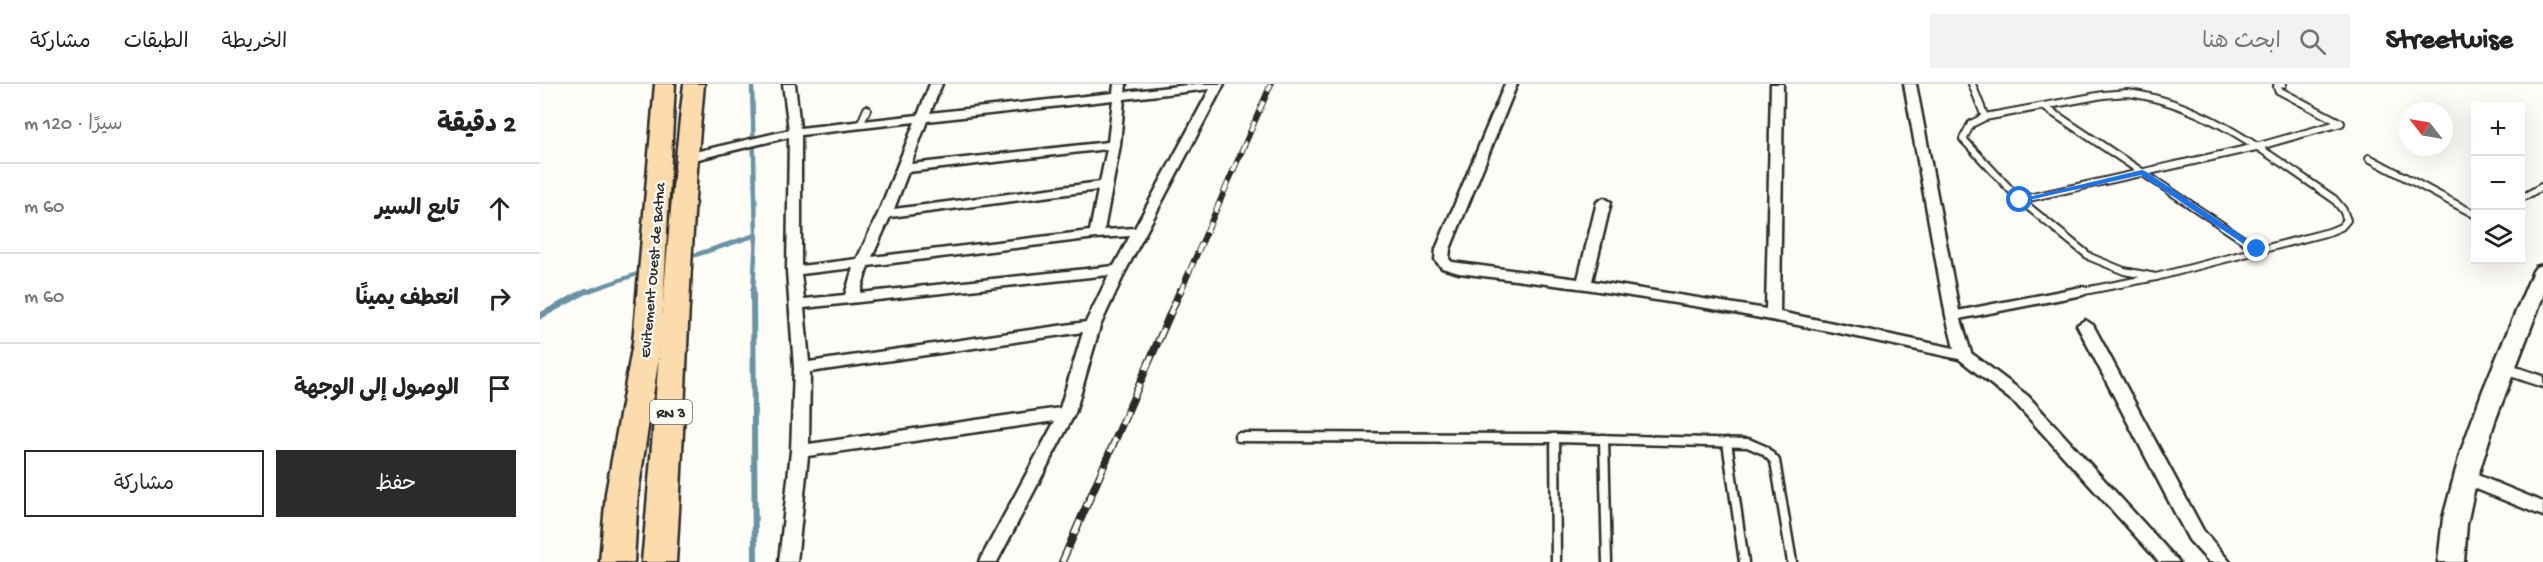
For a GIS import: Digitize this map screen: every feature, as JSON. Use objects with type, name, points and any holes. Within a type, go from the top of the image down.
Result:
[{"type":"highway","name":"Evitement Ouest de Batna","points":[[659,562],[666,261],[665,84]]},
{"type":"highway","name":"Evitement Ouest de Batna","points":[[617,562],[622,493],[646,343],[666,261],[686,158],[694,84]]},
{"type":"street","points":[[788,562],[800,451],[802,368],[799,304],[794,271],[795,132],[789,84]]},
{"type":"street","points":[[851,298],[862,263],[885,214],[936,84]]},
{"type":"street","points":[[1511,84],[1443,249],[1442,260],[1447,265],[1459,269],[1584,283],[1839,326],[1964,355],[2022,399],[2170,562]]},
{"type":"street","points":[[1773,315],[1777,84]]},
{"type":"street","points":[[1910,84],[1953,316],[1964,355]]},
{"type":"street","points":[[686,158],[795,132],[1119,90],[1217,85]]},
{"type":"street","points":[[988,562],[1066,413],[1092,326],[1137,232],[1217,85]]},
{"type":"street","points":[[1096,234],[1114,145],[1119,90]]},
{"type":"street","points":[[903,169],[1114,145]]},
{"type":"street","points":[[885,214],[1107,185]]},
{"type":"street","points":[[1584,283],[1604,202]]},
{"type":"street","points":[[794,271],[1096,234],[1137,232]]},
{"type":"street","points":[[799,304],[1119,270]]},
{"type":"street","points":[[2451,562],[2456,514],[2465,477],[2504,368],[2538,300],[2543,271]]},
{"type":"street","points":[[2085,325],[2196,535],[2221,562]]},
{"type":"street","points":[[802,368],[1092,326]]},
{"type":"street","points":[[2504,368],[2543,382]]},
{"type":"street","points":[[800,451],[1066,413]]},
{"type":"street","points":[[2465,477],[2543,509]]},
{"type":"lane","points":[[1972,84],[1985,117]]},
{"type":"lane","points":[[2020,200],[2256,147],[2341,123],[2278,90],[2277,86],[2283,84]]},
{"type":"lane","points":[[1953,316],[2156,277],[2329,232],[2341,227],[2347,220],[2343,210],[2334,199],[2256,147],[2187,106],[2149,96],[2117,93],[2046,108],[1985,117],[1971,122],[1964,130],[1963,138],[2020,200],[2090,257],[2124,271],[2156,277]]},
{"type":"lane","points":[[2046,108],[2257,249]]},
{"type":"lane","points":[[861,123],[867,109]]},
{"type":"lane","points":[[2369,158],[2471,213]]},
{"type":"lane","points":[[2525,196],[2543,186]]},
{"type":"lane","points":[[1239,437],[1555,438],[1727,442],[1756,446],[1775,461],[1792,562]]},
{"type":"lane","points":[[1555,438],[1556,562]]},
{"type":"lane","points":[[1604,439],[1607,562]]},
{"type":"lane","points":[[1727,442],[1744,562]]},
{"type":"waterway","points":[[752,84],[756,235]]},
{"type":"waterway","points":[[686,258],[756,235]]},
{"type":"waterway","points":[[753,293],[756,235]]},
{"type":"waterway","points":[[583,293],[646,271]]},
{"type":"waterway","points":[[540,316],[586,291]]},
{"type":"waterway","points":[[753,293],[755,562]]},
{"type":"railway","points":[[1180,293],[1271,84]]},
{"type":"railway","points":[[1062,562],[1180,291]]},
{"type":"route","points":[[2020,200],[2142,173],[2257,249]]}]
